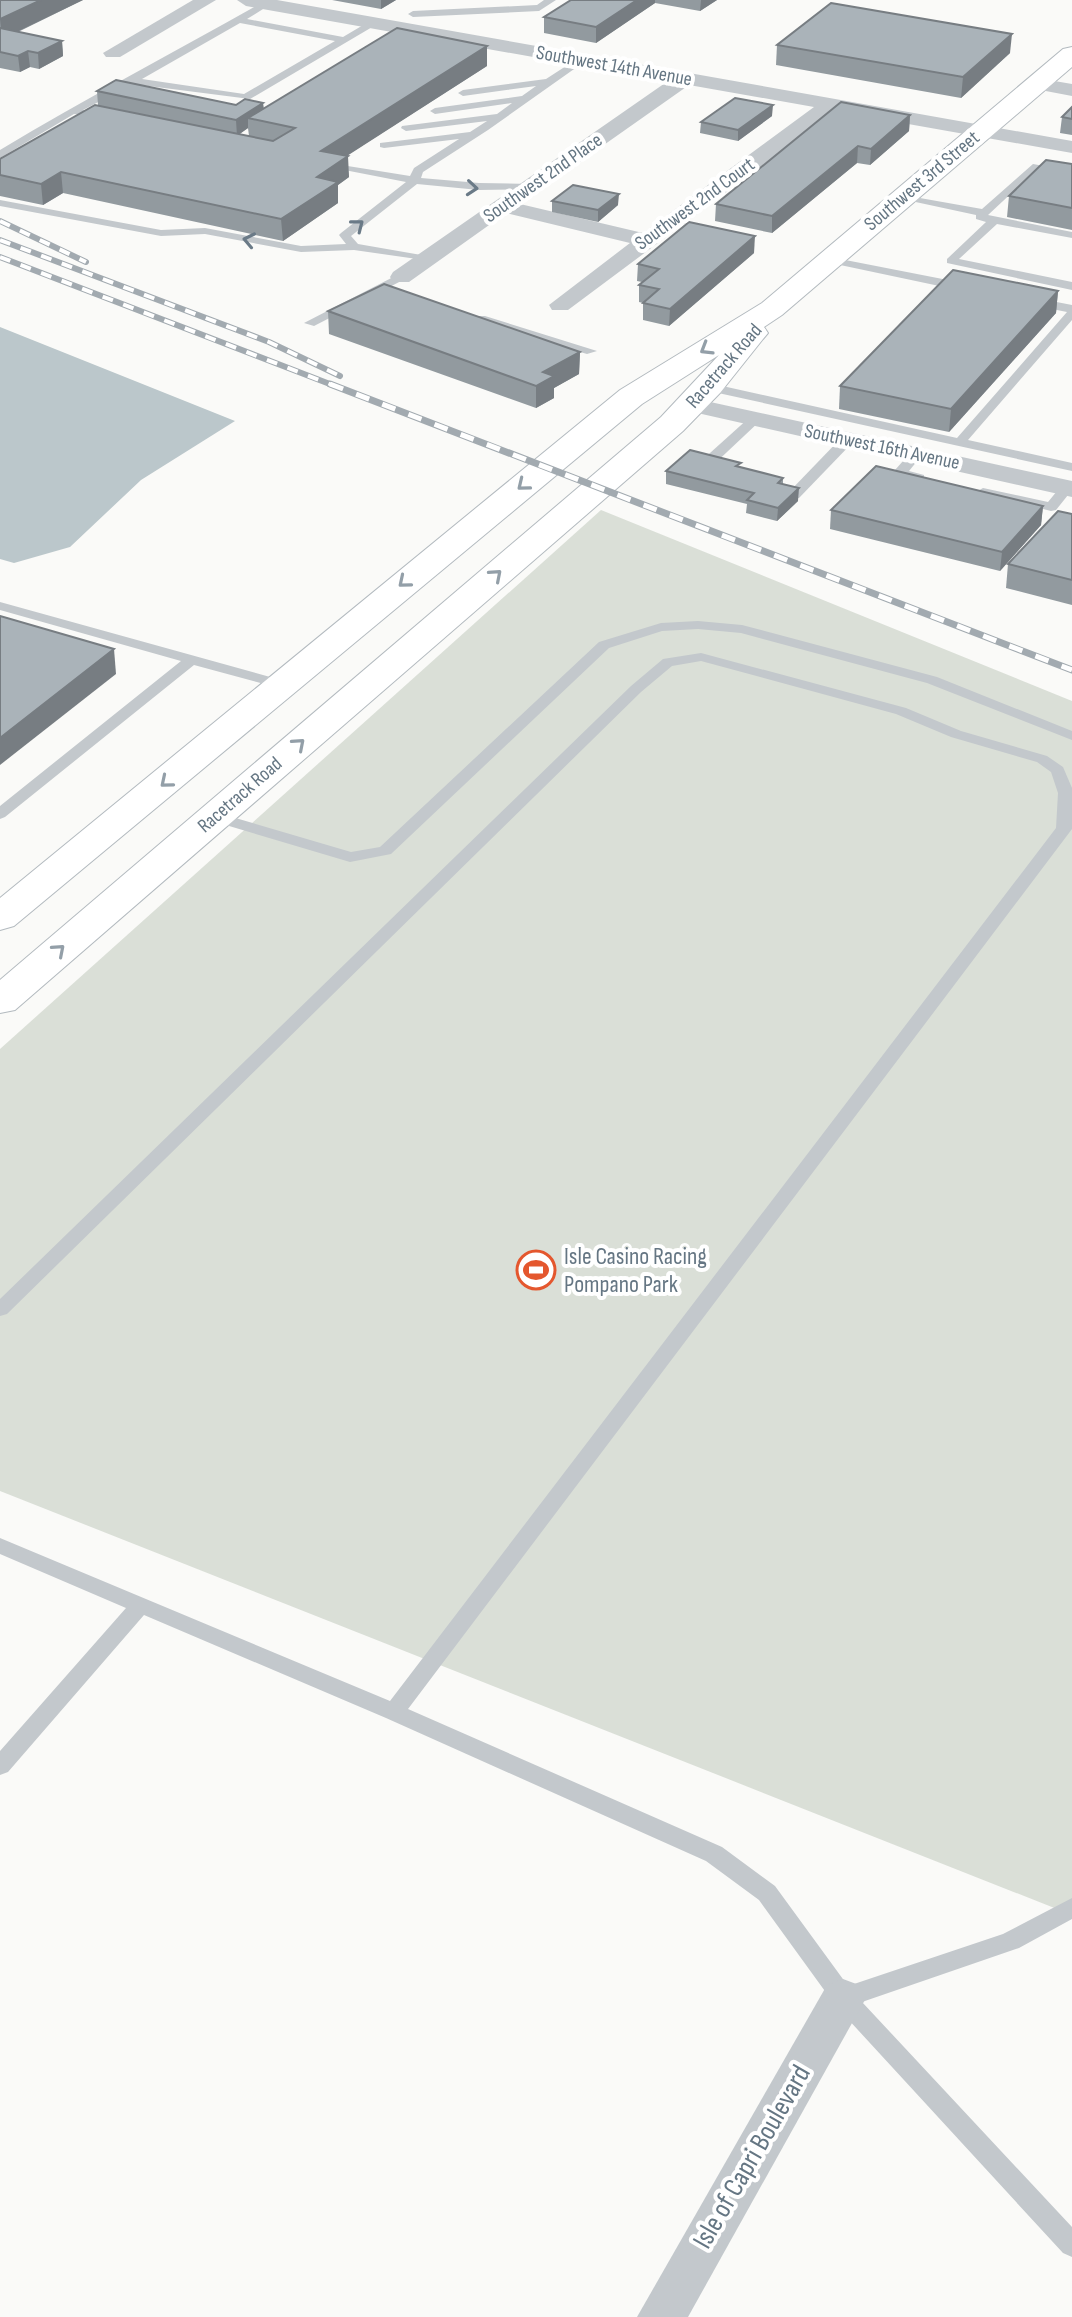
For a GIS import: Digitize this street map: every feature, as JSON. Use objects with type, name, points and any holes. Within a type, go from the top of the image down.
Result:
[{"type":"street","points":[[113,53],[207,0]]},
{"type":"street","name":"Southwest 14th Avenue","points":[[257,1],[1072,147]]},
{"type":"street","name":"Southwest 3rd Street","points":[[772,309],[1072,54]]},
{"type":"street","name":"Southwest 2nd Place","points":[[397,285],[427,259],[684,79]]},
{"type":"street","points":[[1037,84],[1072,90]]},
{"type":"street","name":"Southwest 2nd Court","points":[[560,305],[831,104]]},
{"type":"street","points":[[503,206],[645,240]]},
{"type":"street","name":"Racetrack Road","points":[[0,1001],[701,396],[772,309]]},
{"type":"street","name":"Racetrack Road","points":[[0,918],[631,397],[772,309]]},
{"type":"street","name":"Southwest 16th Avenue","points":[[701,396],[755,420],[916,455],[1070,481]]},
{"type":"street","points":[[215,817],[206,786],[226,732]]},
{"type":"street","name":"Isle of Capri Boulevard","points":[[662,2317],[843,1998]]},
{"type":"lane","points":[[132,81],[246,97],[345,40],[413,14],[435,0]]},
{"type":"lane","points":[[413,14],[539,8],[551,0]]},
{"type":"lane","points":[[0,155],[72,111],[132,81],[238,20],[257,1]]},
{"type":"lane","points":[[238,20],[345,40]]},
{"type":"lane","points":[[354,247],[345,235],[414,181],[418,170],[580,60]]},
{"type":"lane","points":[[463,93],[551,81]]},
{"type":"lane","points":[[435,111],[526,98]]},
{"type":"lane","points":[[72,111],[100,117]]},
{"type":"lane","points":[[406,128],[502,115]]},
{"type":"lane","points":[[384,145],[475,134]]},
{"type":"lane","points":[[333,165],[414,181],[481,189],[531,187]]},
{"type":"lane","points":[[1072,174],[1033,167],[951,261],[1072,286]]},
{"type":"lane","points":[[903,198],[1072,235]]},
{"type":"lane","points":[[0,203],[161,233],[205,231],[301,249],[354,247],[427,259]]},
{"type":"lane","points":[[830,260],[981,291]]},
{"type":"lane","points":[[378,289],[397,285]]},
{"type":"lane","points":[[310,323],[378,289],[397,285]]},
{"type":"lane","points":[[959,443],[1072,311],[1026,300]]},
{"type":"lane","points":[[469,315],[591,351]]},
{"type":"lane","points":[[701,396],[959,443],[1070,481],[1051,507],[975,490]]},
{"type":"lane","points":[[705,465],[755,420]]},
{"type":"lane","points":[[794,495],[848,439]]},
{"type":"lane","points":[[916,455],[900,473],[930,480]]},
{"type":"lane","points":[[0,606],[283,685]]},
{"type":"lane","points":[[215,817],[350,857],[385,851],[604,645],[661,627],[698,625],[742,629],[932,680],[1072,736]]},
{"type":"lane","points":[[0,1310],[624,700],[668,662],[701,657],[901,711],[956,734],[1042,759],[1058,770],[1066,793],[1068,823],[394,1712]]},
{"type":"lane","points":[[0,814],[192,659]]},
{"type":"lane","points":[[0,1546],[394,1712],[714,1854],[767,1893],[843,1998],[1072,2245]]},
{"type":"lane","points":[[0,1766],[141,1605]]},
{"type":"lane","points":[[843,1998],[1011,1941],[1072,1908]]},
{"type":"shaded area","points":[[0,327],[235,421],[141,480],[70,547],[14,563],[0,559]]},
{"type":"shaded area","name":"Isle Casino Racing Pompano Park","points":[[601,510],[1072,701],[1072,1915],[0,1491],[0,1049]]},
{"type":"building","points":[[0,0],[41,0],[0,19]]},
{"type":"building","points":[[571,0],[637,0],[596,27],[544,17]]},
{"type":"building","points":[[831,3],[1012,34],[963,77],[777,45]]},
{"type":"building","points":[[0,28],[62,41],[38,53],[28,51],[18,56],[0,52]]},
{"type":"building","points":[[397,28],[487,46],[321,151],[348,156],[317,177],[338,182],[281,219],[61,172],[41,184],[0,175],[0,159],[95,105],[273,141],[295,128],[248,118]]},
{"type":"building","points":[[116,80],[236,105],[245,99],[263,103],[236,120],[97,91]]},
{"type":"building","points":[[735,98],[773,105],[738,130],[701,122]]},
{"type":"building","points":[[841,102],[910,115],[871,149],[858,146],[772,216],[716,204]]},
{"type":"building","points":[[1072,107],[1072,119],[1062,117]]},
{"type":"building","points":[[1046,160],[1072,164],[1072,208],[1009,196]]},
{"type":"building","points":[[573,185],[619,194],[598,210],[552,201]]},
{"type":"building","points":[[689,222],[755,236],[670,309],[643,303],[659,289],[639,285],[659,269],[638,264]]},
{"type":"building","points":[[953,270],[1058,291],[951,409],[840,386]]},
{"type":"building","points":[[384,284],[580,352],[543,372],[554,376],[536,386],[328,311]]},
{"type":"building","points":[[690,450],[741,463],[736,466],[783,478],[778,483],[799,488],[778,508],[747,500],[754,493],[666,471]]},
{"type":"building","points":[[876,466],[1043,506],[1002,552],[831,510]]},
{"type":"building","points":[[1058,511],[1072,514],[1072,580],[1008,564]]},
{"type":"building","points":[[0,616],[114,649],[0,738]]},
{"type":"railway","points":[[0,221],[86,262]]},
{"type":"railway","points":[[0,240],[269,342],[340,376]]},
{"type":"railway","points":[[0,257],[335,386]]},
{"type":"railway","points":[[330,384],[1072,670]]},
{"type":"place","name":"Isle Casino Racing Pompano Park","points":[[536,1270]]}]
